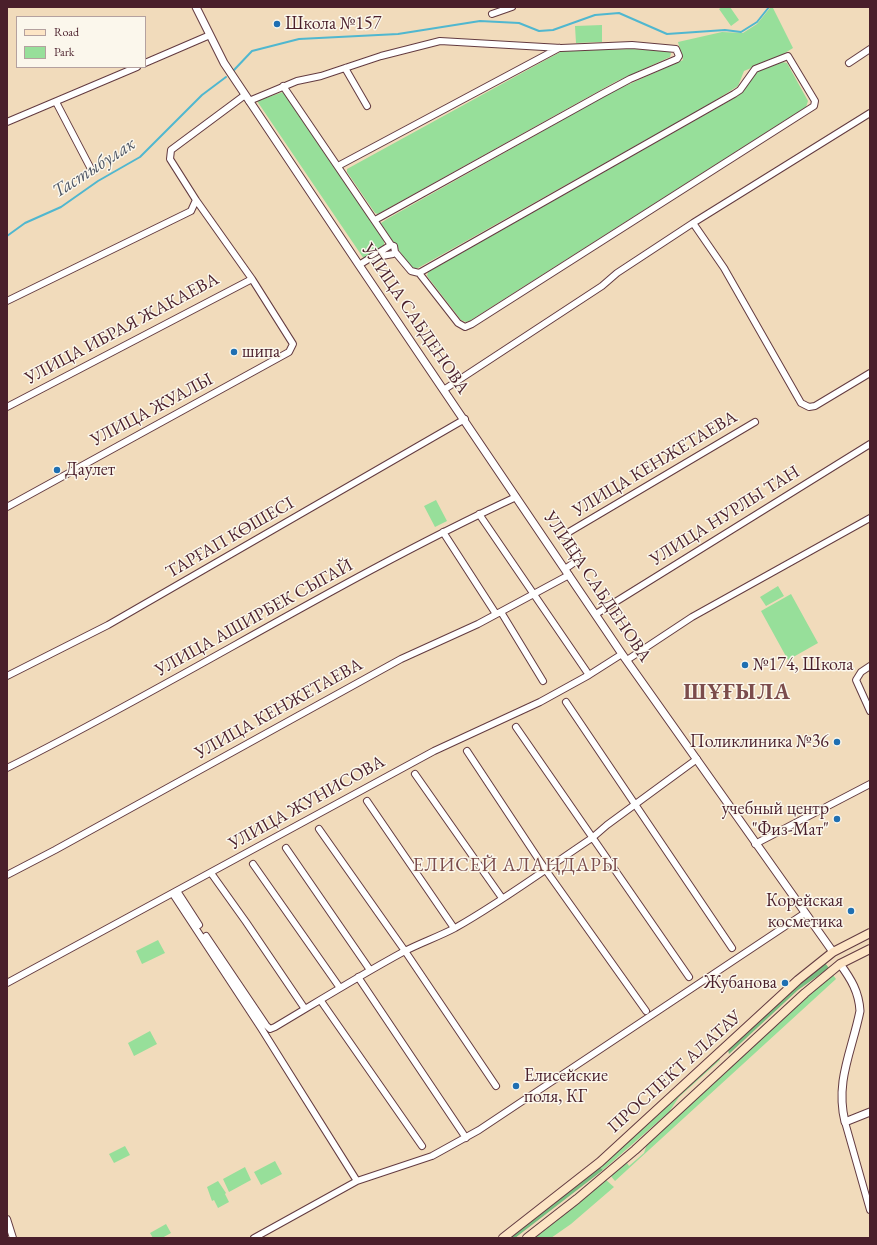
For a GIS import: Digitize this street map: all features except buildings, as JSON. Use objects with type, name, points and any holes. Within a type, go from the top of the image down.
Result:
[{"type":"main road","name":"ПРОСПЕКТ АЛАТАУ","points":[[503,1238],[600,1162],[722,1052],[798,980],[833,952],[870,934]]},
{"type":"main road","name":"ПРОСПЕКТ АЛАТАУ","points":[[527,1238],[577,1199],[629,1155],[805,993],[840,964],[870,949]]},
{"type":"main road","name":"УЛИЦА САБДЕНОВА","points":[[833,952],[840,964]]},
{"type":"main road","points":[[722,1052],[731,1061]]},
{"type":"street","name":"УЛИЦА САБДЕНОВА","points":[[196,7],[224,63],[359,265],[465,419],[625,657],[698,759],[755,844],[833,952]]},
{"type":"street","points":[[492,14],[512,7]]},
{"type":"street","points":[[146,63],[210,35]]},
{"type":"street","points":[[252,279],[196,200],[170,159],[171,150],[247,98],[381,56],[440,41],[561,48],[632,46],[671,47],[676,49],[679,56],[677,59],[630,79],[375,220]]},
{"type":"street","points":[[338,166],[561,48]]},
{"type":"street","points":[[848,63],[870,49]]},
{"type":"street","points":[[283,86],[391,245],[394,246],[395,252],[411,271],[419,273],[458,323],[465,327],[472,324],[814,106],[816,101],[788,56],[755,69],[740,90],[734,94],[419,273]]},
{"type":"street","points":[[7,122],[134,68]]},
{"type":"street","points":[[345,68],[367,106]]},
{"type":"street","points":[[56,102],[91,169]]},
{"type":"street","points":[[445,390],[602,286],[617,273],[693,223],[870,113]]},
{"type":"street","points":[[7,301],[185,215],[191,211],[196,200]]},
{"type":"street","points":[[693,223],[727,275],[801,402],[809,407],[815,406],[870,373]]},
{"type":"street","points":[[359,265],[391,245]]},
{"type":"street","points":[[371,258],[390,255],[395,252]]},
{"type":"street","name":"УЛИЦА ЖУАЛЫ","points":[[7,507],[289,352],[293,344],[252,279]]},
{"type":"street","name":"УЛИЦА ИБРАЯ ЖАКАЕВА","points":[[7,407],[252,279]]},
{"type":"street","name":"ТАРҒАП КӨШЕСІ","points":[[7,676],[108,625],[465,419]]},
{"type":"street","name":"УЛИЦА КЕНЖЕТАЕВА","points":[[7,875],[401,659],[499,613],[535,594],[567,572],[575,562],[577,556],[567,537],[569,532],[755,422]]},
{"type":"street","name":"УЛИЦА НУРЛЫ ТАН","points":[[596,614],[870,444]]},
{"type":"street","name":"УЛИЦА АШИРБЕК СЫГАЙ","points":[[7,768],[87,728],[229,647],[443,532],[516,497]]},
{"type":"street","points":[[479,514],[589,675]]},
{"type":"street","name":"УЛИЦА ЖУНИСОВА","points":[[7,983],[434,751],[515,714],[625,657],[692,617],[870,518]]},
{"type":"street","points":[[443,532],[499,613],[543,681]]},
{"type":"street","points":[[870,666],[861,672],[856,680],[870,710]]},
{"type":"street","points":[[566,702],[732,948]]},
{"type":"street","points":[[516,727],[689,977]]},
{"type":"street","points":[[467,751],[545,869],[646,1011]]},
{"type":"street","points":[[175,892],[270,1029],[275,1028],[370,970],[405,951],[454,928],[502,898],[592,838],[607,825],[698,759]]},
{"type":"street","points":[[415,774],[502,898]]},
{"type":"street","points":[[755,844],[870,784]]},
{"type":"street","points":[[367,801],[454,928]]},
{"type":"street","points":[[318,829],[405,951],[496,1086]]},
{"type":"street","points":[[286,848],[370,970]]},
{"type":"street","points":[[253,864],[340,988]]},
{"type":"street","points":[[211,873],[305,1009]]},
{"type":"street","points":[[175,892],[357,1181]]},
{"type":"street","points":[[254,1238],[357,1181],[432,1156],[466,1138],[805,913]]},
{"type":"street","name":"УЛИЦА САБДЕНОВА","points":[[840,964],[856,989],[860,1011],[842,1077],[840,1096],[845,1122],[868,1198],[870,1210]]},
{"type":"street","points":[[358,977],[466,1138]]},
{"type":"street","points":[[321,1001],[422,1146]]},
{"type":"street","points":[[845,1122],[870,1112]]},
{"type":"street","points":[[7,1219],[13,1238]]},
{"type":"green space","points":[[722,7],[730,7],[739,20],[731,26],[719,9]]},
{"type":"green space","points":[[770,8],[773,8],[793,48],[780,56],[744,71],[738,86],[708,105],[418,268],[411,268],[382,225],[381,223],[387,219],[614,91],[683,60],[678,42],[722,32],[743,33],[757,24]]},
{"type":"green space","points":[[602,25],[602,42],[576,43],[575,26]]},
{"type":"green space","points":[[632,49],[669,51],[671,53],[670,57],[615,82],[378,214],[375,213],[347,172],[347,169],[562,51]]},
{"type":"green space","points":[[782,62],[787,63],[808,101],[806,107],[471,320],[466,322],[461,320],[427,276],[428,272],[738,96],[756,73],[766,67]]},
{"type":"green space","points":[[283,92],[384,240],[384,245],[364,259],[257,101]]},
{"type":"green space","points":[[436,500],[447,521],[435,527],[424,506]]},
{"type":"green space","points":[[778,586],[784,596],[766,606],[760,597]]},
{"type":"green space","points":[[791,594],[818,643],[788,660],[761,611]]},
{"type":"green space","points":[[158,940],[165,953],[142,964],[136,951]]},
{"type":"green space","points":[[825,963],[829,968],[798,990],[729,1054],[728,1050],[795,986]]},
{"type":"green space","points":[[833,975],[836,979],[615,1181],[610,1175],[627,1163],[629,1166],[644,1153],[647,1144],[812,992]]},
{"type":"green space","points":[[150,1031],[157,1044],[134,1056],[128,1043]]},
{"type":"green space","points":[[718,1057],[720,1060],[679,1097],[669,1112],[603,1170],[600,1167]]},
{"type":"green space","points":[[125,1146],[130,1155],[114,1163],[109,1154]]},
{"type":"green space","points":[[275,1161],[282,1174],[261,1185],[254,1172]]},
{"type":"green space","points":[[245,1167],[251,1180],[229,1192],[223,1179]]},
{"type":"green space","points":[[600,1167],[603,1170],[515,1238],[509,1238]]},
{"type":"green space","points":[[606,1180],[614,1187],[571,1224],[551,1238],[531,1238]]},
{"type":"green space","points":[[218,1181],[226,1193],[225,1194],[229,1202],[218,1208],[214,1200],[212,1201],[207,1187]]},
{"type":"green space","points":[[166,1224],[171,1233],[162,1238],[153,1238],[150,1233]]},
{"type":"waterway","name":"Тастыбулак","points":[[234,70],[252,51],[299,39],[398,34],[480,21],[519,23],[539,31],[553,30],[595,15],[619,13],[667,34],[725,30],[741,32],[757,22],[769,7]]},
{"type":"waterway","name":"Тастыбулак","points":[[7,236],[25,223],[61,207],[98,181],[140,157],[202,95],[226,77]]},
{"type":"place","name":"Школа №157","points":[[277,24]]},
{"type":"place","name":"шипа","points":[[234,352]]},
{"type":"place","name":"Даулет","points":[[57,470]]},
{"type":"place","name":"№174, Школа","points":[[745,665]]},
{"type":"place","name":"Поликлиника №36","points":[[837,742]]},
{"type":"place","name":"учебный центр \"Физ-Мат\"","points":[[837,819]]},
{"type":"place","name":"Корейская косметика","points":[[851,911]]},
{"type":"place","name":"Жубанова","points":[[785,983]]},
{"type":"place","name":"Елисейские поля, КГ","points":[[516,1086]]},
{"type":"district","name":"ШҰҒЫЛА","points":[[737,693]]},
{"type":"district","name":"ЕЛИСЕЙ АЛАҢДАРЫ","points":[[516,866]]}]
